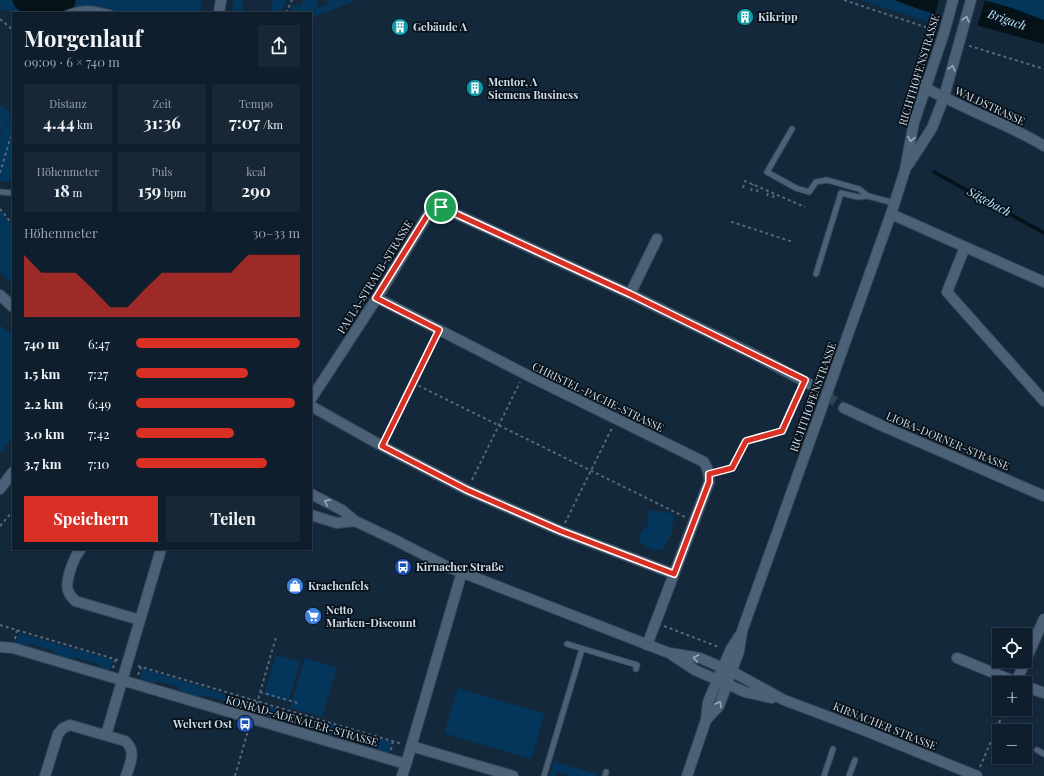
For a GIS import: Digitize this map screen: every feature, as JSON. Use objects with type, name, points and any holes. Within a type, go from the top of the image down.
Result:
[{"type":"street","points":[[219,12],[221,0]]},
{"type":"street","name":"RICHTHOFENSTRASSE","points":[[706,720],[719,706],[733,672],[739,651],[742,631],[891,214],[905,170],[922,86],[939,32],[953,0]]},
{"type":"street","name":"RICHTHOFENSTRASSE","points":[[905,170],[932,128],[944,97],[972,0]]},
{"type":"street","name":"WALDSTRASSE","points":[[922,86],[1044,146]]},
{"type":"street","name":"PAULA-STRAUB-STRASSE","points":[[312,397],[430,211],[441,207],[630,294],[805,380],[815,387]]},
{"type":"street","points":[[891,214],[1044,282]]},
{"type":"street","points":[[630,294],[657,238]]},
{"type":"street","points":[[965,247],[947,292],[1044,401]]},
{"type":"street","points":[[0,295],[12,306]]},
{"type":"street","name":"CHRISTEL-PACHE-STRASSE","points":[[376,298],[524,374],[704,462],[708,468],[709,474]]},
{"type":"street","points":[[312,407],[382,446],[467,490],[561,531],[674,574]]},
{"type":"street","name":"LIOBA-DORNER-STRASSE","points":[[844,408],[1044,496]]},
{"type":"street","points":[[0,489],[12,473]]},
{"type":"street","points":[[647,645],[709,482],[709,474]]},
{"type":"street","name":"KIRNACHER STRASSE","points":[[312,495],[342,510],[355,521],[448,567],[669,653],[700,658],[733,672],[784,700],[978,772]]},
{"type":"street","name":"KIRNACHER STRASSE","points":[[312,515],[337,523],[355,521]]},
{"type":"street","points":[[80,550],[76,556],[67,583],[68,590],[75,601],[140,620]]},
{"type":"street","points":[[106,735],[161,550]]},
{"type":"street","points":[[402,776],[462,572]]},
{"type":"street","points":[[1023,676],[1044,619]]},
{"type":"street","name":"RICHTHOFENSTRASSE","points":[[706,720],[708,702],[722,667],[742,631]]},
{"type":"street","name":"KONRAD-ADENAUER-STRASSE","points":[[0,647],[3,646],[13,648],[406,764]]},
{"type":"street","name":"KIRNACHER STRASSE","points":[[669,653],[695,670],[727,685],[745,692],[784,700]]},
{"type":"street","points":[[957,658],[1002,676]]},
{"type":"street","points":[[1032,688],[1044,694]]},
{"type":"street","points":[[688,776],[706,720]]},
{"type":"street","points":[[45,776],[58,734],[66,726],[74,725],[126,741],[131,748],[132,756],[126,776]]},
{"type":"street","points":[[411,746],[513,776]]},
{"type":"lane","points":[[69,12],[74,10],[95,8],[108,12]]},
{"type":"lane","points":[[792,130],[767,172],[796,188],[809,192],[816,182],[827,180],[859,189],[868,196],[894,203]]},
{"type":"lane","points":[[0,192],[12,193]]},
{"type":"lane","points":[[816,274],[841,193],[858,198],[868,196]]},
{"type":"lane","points":[[567,644],[637,665],[636,669]]},
{"type":"lane","points":[[544,776],[582,649]]},
{"type":"lane","points":[[824,776],[834,749]]},
{"type":"lane","points":[[1037,750],[1044,754]]},
{"type":"lane","points":[[849,776],[855,760]]},
{"type":"path","points":[[286,12],[292,0]]},
{"type":"path","points":[[844,0],[939,32]]},
{"type":"path","points":[[0,19],[12,29]]},
{"type":"path","points":[[970,46],[1044,69]]},
{"type":"path","points":[[0,173],[10,139],[12,137]]},
{"type":"path","points":[[743,188],[745,181],[805,206]]},
{"type":"path","points":[[751,191],[753,184]]},
{"type":"path","points":[[756,192],[758,186]]},
{"type":"path","points":[[767,196],[769,191]]},
{"type":"path","points":[[773,198],[774,193]]},
{"type":"path","points":[[0,209],[12,224]]},
{"type":"path","points":[[732,223],[794,242]]},
{"type":"path","points":[[382,446],[439,330]]},
{"type":"path","points":[[467,490],[524,374]]},
{"type":"path","points":[[709,474],[732,468],[746,441],[782,431],[805,380]]},
{"type":"path","points":[[413,383],[694,521]]},
{"type":"path","points":[[561,531],[616,420]]},
{"type":"path","points":[[0,526],[12,512]]},
{"type":"path","points":[[655,623],[716,646],[722,651]]},
{"type":"path","points":[[0,625],[123,662]]},
{"type":"path","points":[[257,702],[276,637]]},
{"type":"path","points":[[134,665],[411,746]]},
{"type":"path","points":[[260,692],[298,702]]},
{"type":"path","points":[[978,772],[1002,716]]},
{"type":"path","points":[[235,776],[249,726]]},
{"type":"shaded area","points":[[0,0],[202,0],[200,12],[12,12],[5,9],[0,11]]},
{"type":"shaded area","points":[[234,0],[243,0],[242,12],[232,12]]},
{"type":"shaded area","points":[[272,0],[287,0],[281,12],[271,12]]},
{"type":"shaded area","points":[[303,0],[317,0],[317,5],[319,7],[326,5],[329,0],[357,0],[312,18],[312,12],[289,12],[292,6],[300,5]]},
{"type":"shaded area","points":[[860,0],[894,0],[935,13],[932,23]]},
{"type":"shaded area","points":[[986,0],[1044,0],[1044,20]]},
{"type":"shaded area","points":[[0,104],[12,114],[0,134]]},
{"type":"shaded area","points":[[12,117],[12,182],[0,181],[0,136]]},
{"type":"shaded area","points":[[0,210],[12,227],[12,282],[0,272]]},
{"type":"shaded area","points":[[0,325],[12,334],[12,438],[0,454]]},
{"type":"shaded area","points":[[652,510],[671,513],[675,518],[672,525],[672,532],[664,548],[655,551],[640,543],[640,535],[648,525],[647,514]]},
{"type":"shaded area","points":[[19,633],[113,660],[110,670],[101,668],[100,665],[75,657],[71,659],[55,655],[54,651],[29,643],[28,646],[16,643]]},
{"type":"shaded area","points":[[276,655],[300,662],[288,702],[264,695]]},
{"type":"shaded area","points":[[305,658],[337,667],[322,717],[290,708]]},
{"type":"shaded area","points":[[143,669],[255,703],[252,711],[225,705],[223,700],[203,695],[199,697],[180,692],[178,687],[157,681],[153,683],[140,679]]},
{"type":"shaded area","points":[[458,688],[545,714],[531,759],[444,733]]},
{"type":"shaded area","points":[[260,704],[320,721],[317,728],[290,721],[286,723],[258,712]]},
{"type":"shaded area","points":[[326,723],[392,742],[388,753],[372,748],[369,744],[339,735],[334,738],[326,734],[324,731]]},
{"type":"shaded area","points":[[554,761],[598,776],[569,776],[557,772],[555,776],[550,776]]},
{"type":"water","name":"Brigach","points":[[894,0],[983,0],[1009,7],[1044,20],[1044,44],[922,10]]},
{"type":"pier","points":[[939,0],[985,0],[977,27],[935,15]]},
{"type":"waterway","points":[[23,0],[31,7],[63,7],[65,0]]},
{"type":"waterway","name":"Sägebach","points":[[934,172],[1044,233]]},
{"type":"tunnel","points":[[815,387],[844,408]]},
{"type":"place","name":"Kikripp","points":[[745,17]]},
{"type":"place","name":"Gebäude A","points":[[400,27]]},
{"type":"place","name":"Mentor, A Siemens Business","points":[[475,88]]},
{"type":"place","name":"Kirnacher Straße","points":[[403,567]]},
{"type":"place","name":"Krachenfels","points":[[295,586]]},
{"type":"place","name":"Netto Marken-Discount","points":[[313,616]]},
{"type":"place","name":"Welvert Ost","points":[[245,724]]},
{"type":"route","points":[[441,207],[630,294],[805,380],[782,431],[746,441],[732,468],[709,474],[709,482],[674,574],[561,531],[467,490],[382,446],[439,330],[376,298],[430,211],[441,207]]}]
